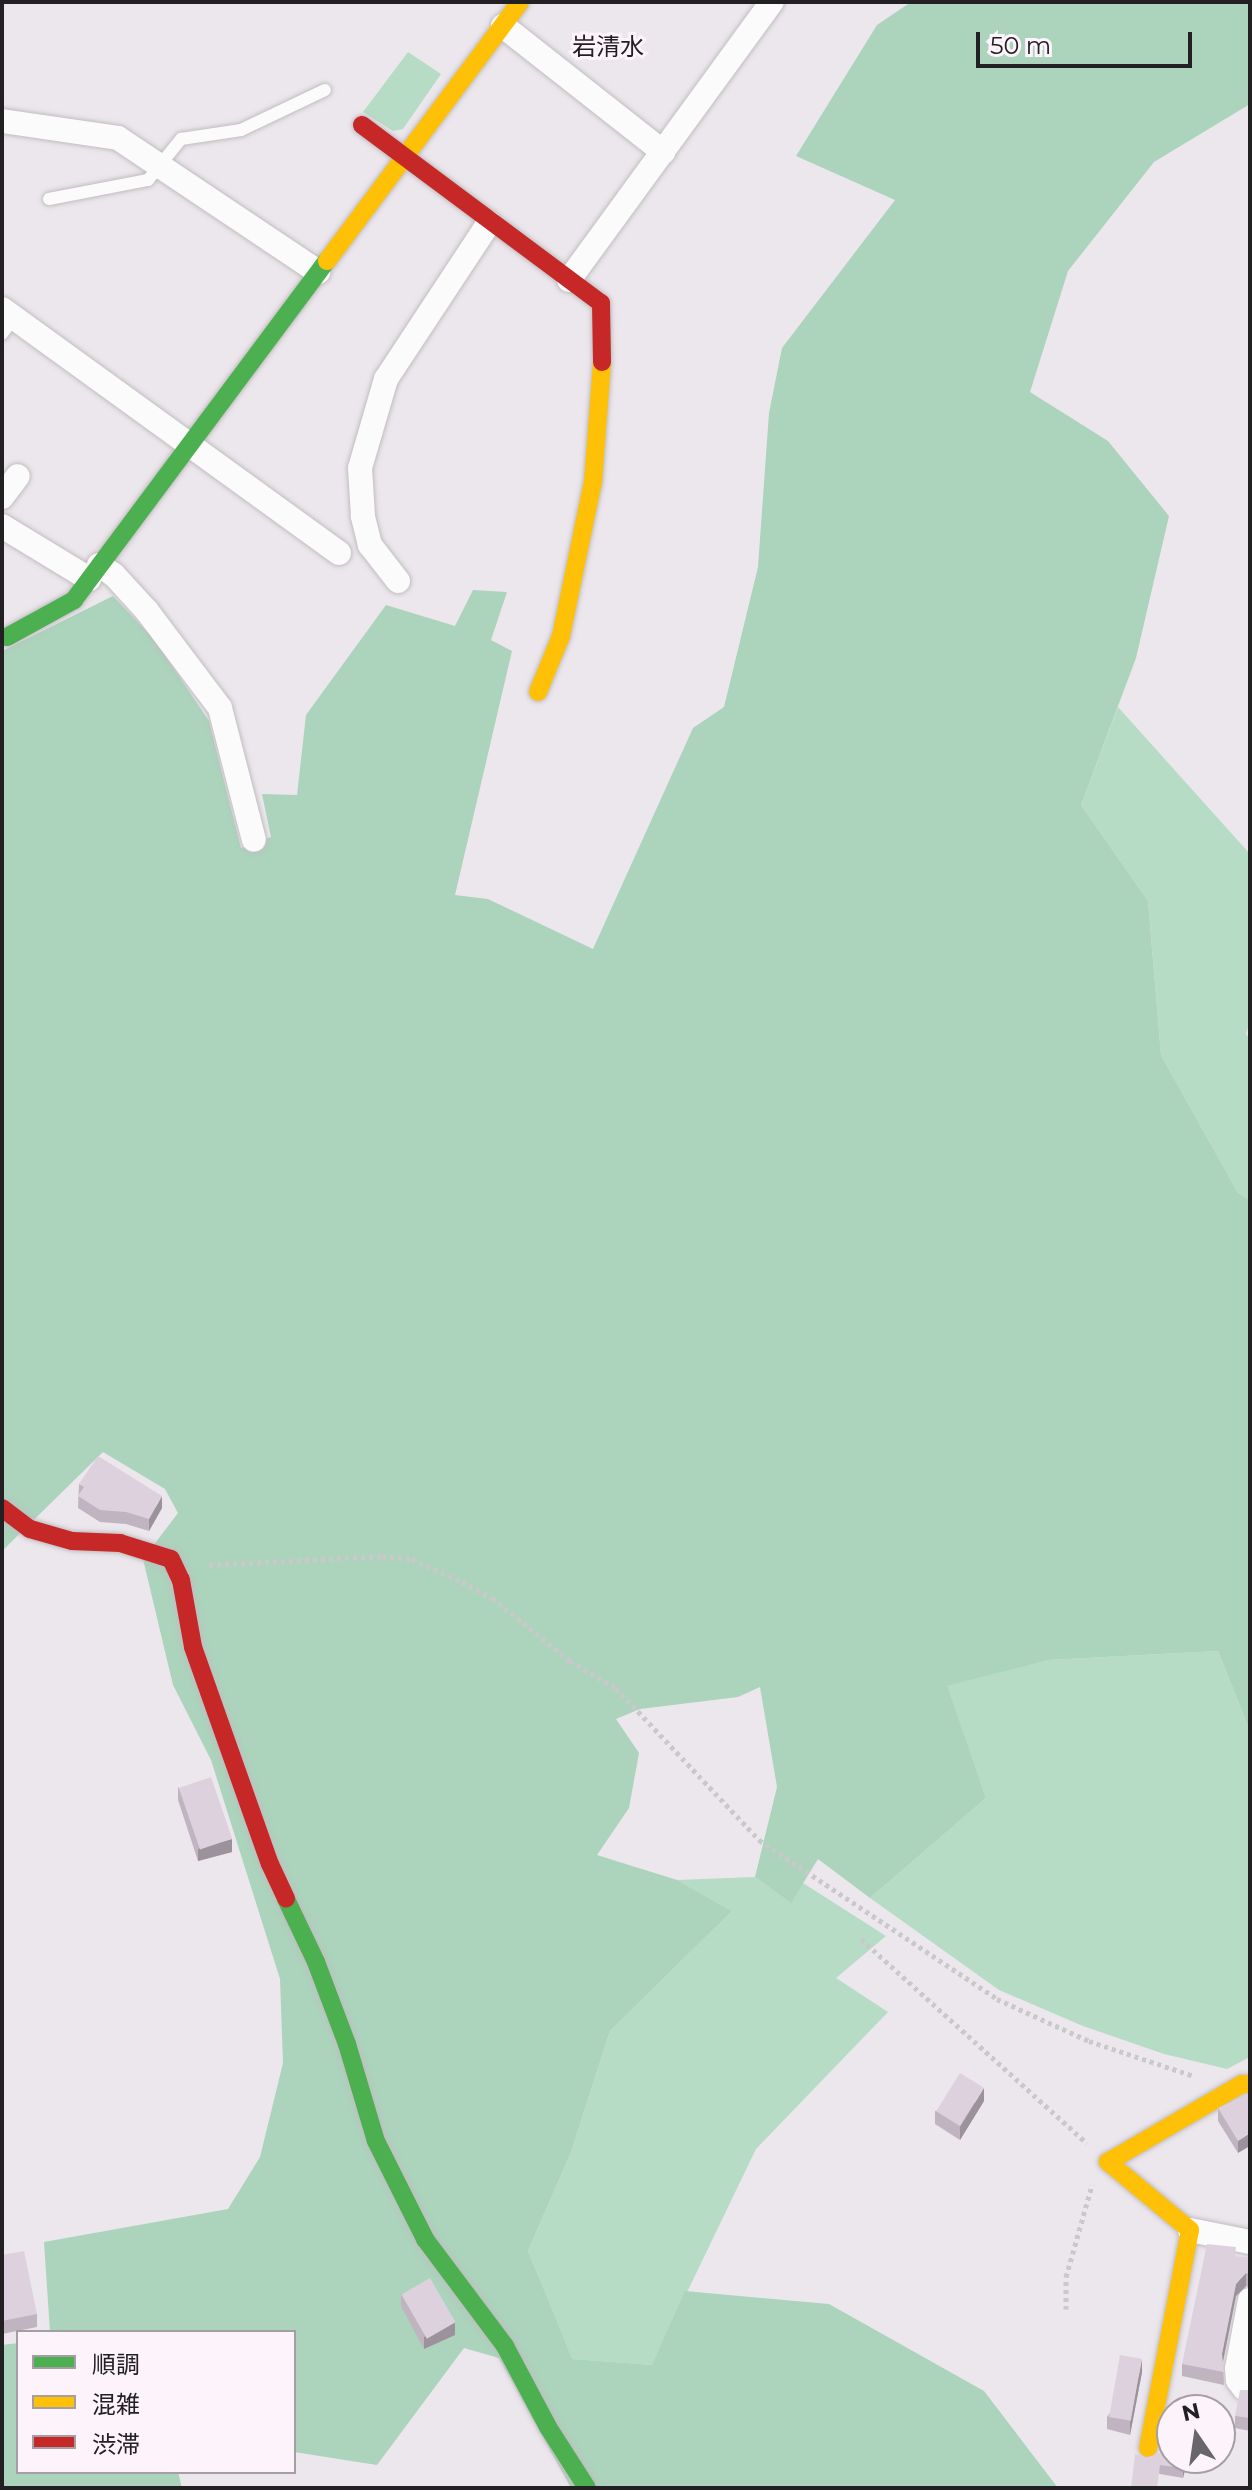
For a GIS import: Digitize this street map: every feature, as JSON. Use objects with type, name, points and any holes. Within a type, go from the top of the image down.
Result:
[{"type":"street","points":[[7,637],[74,600],[520,2]]},
{"type":"street","points":[[569,280],[772,2]]},
{"type":"street","points":[[503,26],[663,152]]},
{"type":"street","points":[[2,121],[118,138],[318,272]]},
{"type":"street","points":[[362,125],[489,223],[601,303],[602,394],[593,482],[561,636],[538,692]]},
{"type":"street","points":[[398,581],[370,545],[363,516],[360,468],[386,379],[489,223]]},
{"type":"street","points":[[6,320],[339,553]]},
{"type":"street","points":[[2,497],[18,476]]},
{"type":"street","points":[[2,526],[94,572],[147,611],[220,708],[254,840]]},
{"type":"street","points":[[2,1508],[30,1529],[72,1541],[120,1543],[171,1559],[181,1580],[193,1647],[270,1864],[316,1962],[347,2044],[376,2141],[425,2239],[505,2346],[587,2488]]},
{"type":"street","points":[[1246,2084],[1108,2162],[1190,2230],[1250,2242]]},
{"type":"street","points":[[1148,2448],[1190,2230]]},
{"type":"street","points":[[1250,2300],[1237,2369],[1238,2380],[1244,2388],[1250,2389]]},
{"type":"lane","points":[[49,199],[148,180],[181,139],[241,130],[325,90]]},
{"type":"path","points":[[175,1567],[382,1556],[412,1559],[462,1582],[492,1598],[570,1661],[616,1688],[759,1840],[997,1999],[1089,2041],[1154,2064],[1188,2075],[1246,2084]]},
{"type":"path","points":[[861,1939],[1108,2162],[1096,2172],[1066,2277],[1066,2309]]},
{"type":"green space","points":[[911,2],[1250,2],[1250,104],[1154,162],[1068,271],[1030,392],[1108,441],[1169,516],[1136,658],[1081,805],[1148,901],[1161,1055],[1238,1193],[1250,1200],[1250,1731],[1218,1651],[1049,1660],[947,1686],[986,1798],[870,1898],[818,1859],[791,1903],[755,1877],[777,1787],[760,1687],[738,1697],[640,1709],[616,1719],[639,1753],[629,1808],[597,1855],[677,1880],[732,1911],[610,2031],[571,2152],[528,2251],[572,2359],[652,2365],[685,2291],[829,2304],[984,2391],[1058,2488],[571,2488],[499,2358],[464,2348],[377,2465],[296,2452],[296,2330],[50,2330],[44,2242],[228,2209],[260,2157],[283,2063],[280,1979],[211,1760],[173,1685],[143,1559],[178,1513],[165,1489],[103,1452],[2,1551],[2,651],[113,596],[154,639],[209,721],[241,848],[271,837],[262,794],[297,795],[306,715],[386,605],[455,626],[473,590],[507,592],[491,640],[512,651],[455,895],[488,899],[593,949],[693,728],[724,707],[758,567],[769,413],[782,348],[895,200],[796,156],[877,25]]},
{"type":"green space","points":[[408,52],[441,74],[403,129],[393,131],[363,112]]},
{"type":"green space","points":[[1118,707],[1250,854],[1250,1021],[1246,1034],[1250,1039],[1250,1200],[1238,1193],[1161,1055],[1148,901],[1081,805]]},
{"type":"green space","points":[[1218,1651],[1250,1731],[1250,2057],[1227,2069],[1164,2054],[1083,2026],[999,1990],[870,1898],[986,1798],[946,1686],[1049,1660]]},
{"type":"green space","points":[[755,1877],[790,1902],[803,1883],[886,1936],[836,1978],[888,2012],[756,2149],[652,2365],[571,2359],[528,2251],[571,2152],[610,2031],[732,1911],[677,1880]]},
{"type":"green space","points":[[16,2343],[16,2474],[178,2474],[182,2488],[2,2488],[2,2345]]},
{"type":"building","points":[[98,1456],[162,1496],[149,1519],[126,1512],[100,1510],[78,1496],[84,1487],[79,1484]]},
{"type":"building","points":[[211,1777],[232,1838],[200,1850],[179,1788]]},
{"type":"building","points":[[960,2073],[984,2088],[960,2126],[936,2111]]},
{"type":"building","points":[[1250,2093],[1250,2133],[1238,2141],[1218,2108]]},
{"type":"building","points":[[1207,2244],[1236,2247],[1235,2256],[1250,2258],[1250,2274],[1246,2273],[1236,2284],[1222,2354],[1224,2372],[1182,2364]]},
{"type":"building","points":[[24,2251],[37,2314],[2,2321],[2,2255]]},
{"type":"building","points":[[430,2278],[456,2322],[427,2339],[401,2294]]},
{"type":"building","points":[[1120,2355],[1142,2359],[1131,2421],[1109,2417]]},
{"type":"building","points":[[1240,2390],[1250,2390],[1250,2418],[1236,2416]]},
{"type":"building","points":[[1135,2454],[1145,2458],[1156,2454],[1157,2488],[1131,2488]]},
{"type":"traffic: fast","points":[[7,637],[74,600],[327,261]]},
{"type":"traffic: fast","points":[[286,1899],[316,1962],[347,2044],[376,2141],[425,2239],[505,2346],[548,2427],[587,2488]]},
{"type":"traffic: slow","points":[[327,261],[520,2]]},
{"type":"traffic: slow","points":[[538,692],[561,636],[593,482],[602,362]]},
{"type":"traffic: slow","points":[[1148,2448],[1190,2230],[1108,2162],[1242,2084],[1250,2084]]},
{"type":"traffic: jam","points":[[362,125],[601,303],[602,362]]},
{"type":"traffic: jam","points":[[2,1508],[30,1529],[72,1541],[120,1543],[171,1559],[181,1580],[193,1647],[270,1864],[286,1899]]},
{"type":"district","name":"岩清水","points":[[608,47]]}]
